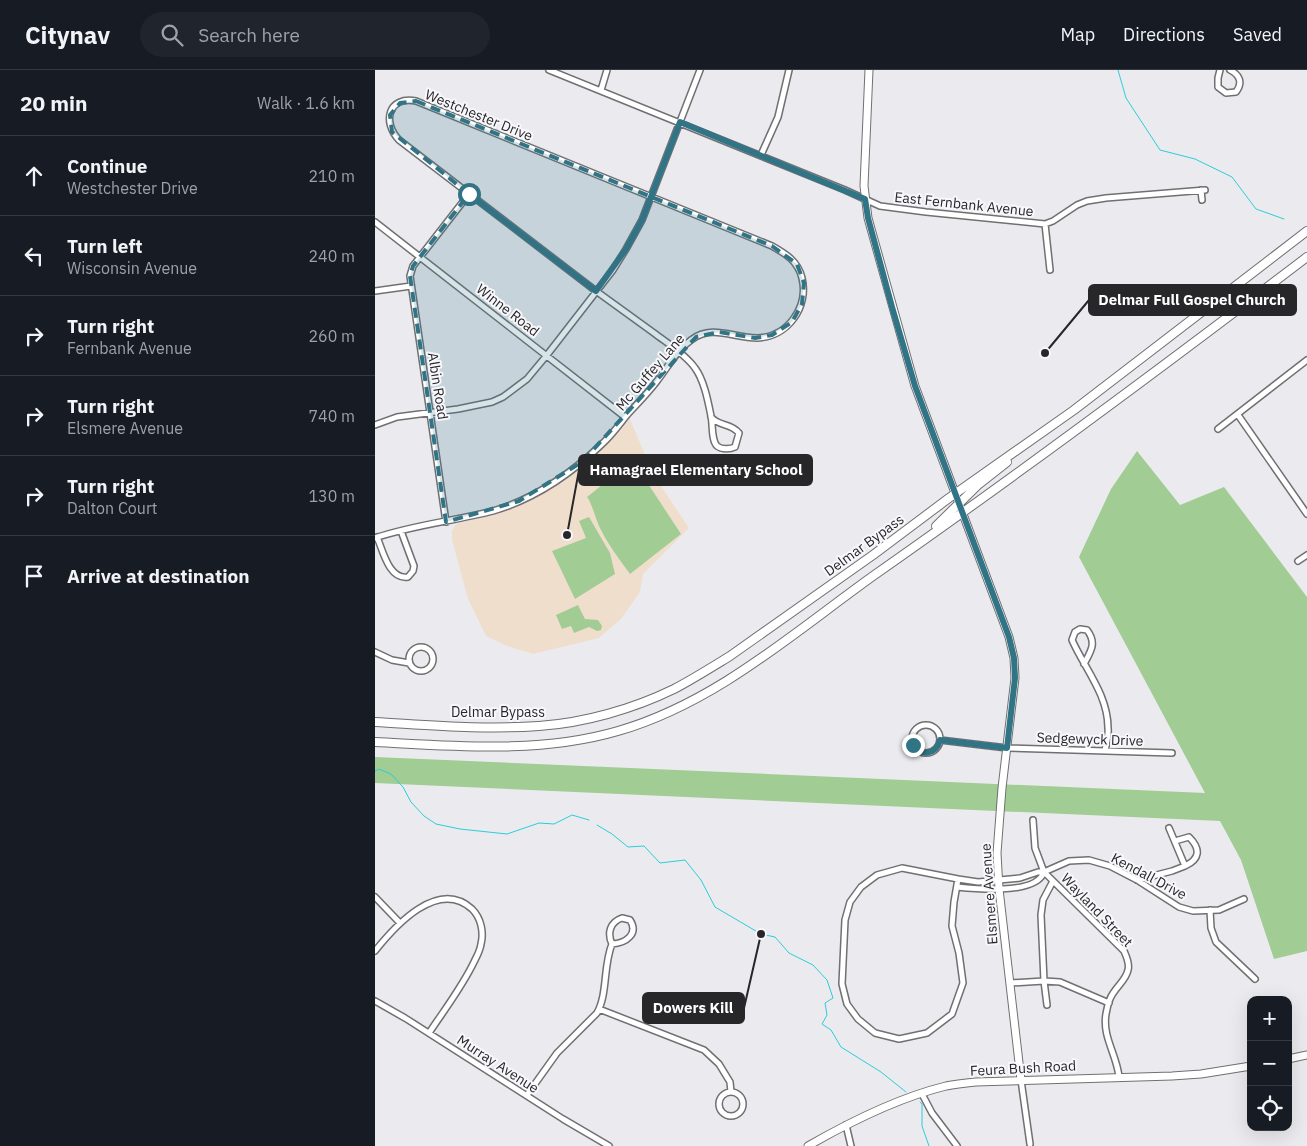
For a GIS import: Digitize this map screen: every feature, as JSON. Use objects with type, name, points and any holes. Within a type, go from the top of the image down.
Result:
[{"type":"main road","name":"Elsmere Avenue","points":[[869,70],[864,175],[868,218],[915,386],[1009,637],[1014,658],[1015,678],[997,831],[997,853],[998,880],[1021,1080]]},
{"type":"main road","name":"Delmar Bypass","points":[[375,722],[488,727],[540,726],[591,717],[631,706],[674,689],[730,656],[1039,435],[1122,374],[1307,231]]},
{"type":"main road","points":[[375,742],[468,746],[526,746],[570,741],[618,731],[684,705],[717,687],[749,666],[962,514],[1172,360],[1307,257]]},
{"type":"main road","points":[[872,578],[942,521],[979,484],[1039,435]]},
{"type":"main road","points":[[1292,1058],[1307,1055]]},
{"type":"main road","name":"Feura Bush Road","points":[[808,1146],[846,1126],[946,1086],[976,1082],[1201,1074],[1247,1067]]},
{"type":"street","name":"East Fernbank Avenue","points":[[549,70],[761,155],[880,206],[1045,224],[1053,221],[1077,205],[1105,198],[1203,190],[1202,200]]},
{"type":"street","points":[[601,90],[607,70]]},
{"type":"street","points":[[375,425],[397,417],[476,406],[503,397],[527,379],[596,291],[626,249],[642,220],[700,70]]},
{"type":"street","points":[[761,155],[778,117],[789,70]]},
{"type":"street","points":[[1220,70],[1218,78],[1219,88],[1226,93],[1236,92],[1239,88],[1238,76],[1231,70]]},
{"type":"street","name":"Westchester Drive","points":[[651,197],[416,102],[406,101],[397,104],[391,111],[390,129],[419,156],[678,352],[695,367],[700,376],[711,417],[714,440],[717,446],[723,449],[735,447],[739,433],[733,427],[717,422],[711,417]]},
{"type":"street","name":"Albin Road","points":[[446,522],[410,270],[469,194]]},
{"type":"street","name":"Mc Guffey Lane","points":[[376,537],[495,510],[546,488],[583,462],[601,445],[657,382],[678,352],[689,341],[703,334],[719,332],[755,338],[772,335],[792,322],[798,313],[804,294],[803,283],[797,264],[789,256],[778,249],[731,228],[651,197]]},
{"type":"street","name":"Winne Road","points":[[375,222],[625,417]]},
{"type":"street","points":[[1045,224],[1050,270]]},
{"type":"street","points":[[375,291],[411,286]]},
{"type":"street","points":[[1218,429],[1307,360]]},
{"type":"street","points":[[1238,415],[1307,514]]},
{"type":"street","points":[[376,537],[393,573],[399,577],[408,577],[413,571],[414,566],[401,531]]},
{"type":"street","points":[[1298,561],[1307,555]]},
{"type":"street","points":[[1084,664],[1093,644],[1093,637],[1087,630],[1081,629],[1075,632],[1072,640],[1084,664],[1099,688],[1108,715],[1109,730],[1105,751]]},
{"type":"street","points":[[375,652],[392,660],[409,663],[412,668],[418,670],[428,669],[433,660],[433,655],[427,649],[416,649],[409,656],[409,663]]},
{"type":"street","points":[[926,726],[934,728],[940,740],[936,748],[928,753],[919,752],[913,745],[912,740],[917,728],[926,726]]},
{"type":"street","name":"Sedgewyck Drive","points":[[940,740],[1007,748],[1172,753]]},
{"type":"street","points":[[1033,820],[1035,848],[1044,872]]},
{"type":"street","points":[[1169,828],[1185,866]]},
{"type":"street","points":[[1137,880],[1172,871],[1196,859],[1196,850],[1189,837],[1175,841]]},
{"type":"street","name":"Kendall Drive","points":[[959,879],[978,882],[1020,878],[1044,872],[1069,861],[1089,860],[1109,866],[1137,880],[1179,907],[1193,911],[1219,910],[1244,900]]},
{"type":"street","points":[[902,868],[959,879],[954,902],[953,926],[963,983],[952,1014],[927,1033],[899,1039],[875,1033],[858,1019],[847,1004],[842,984],[845,920],[850,902],[861,887],[877,875],[902,868]]},
{"type":"street","name":"Kendall Drive","points":[[957,887],[977,890],[1027,886],[1042,878],[1044,872]]},
{"type":"street","name":"Wayland Street","points":[[1044,872],[1124,951],[1128,960],[1129,969],[1110,998],[1105,1027],[1107,1039],[1117,1062],[1119,1077]]},
{"type":"street","points":[[1047,1005],[1041,914],[1043,900],[1053,881]]},
{"type":"street","points":[[375,897],[400,923]]},
{"type":"street","points":[[375,951],[400,923],[420,908],[432,902],[448,899],[460,902],[475,912],[482,934],[480,950],[464,983],[429,1033]]},
{"type":"street","points":[[1210,910],[1211,928],[1216,942],[1255,979]]},
{"type":"street","points":[[527,1095],[557,1053],[592,1019],[599,1009],[612,944],[609,935],[614,922],[622,918],[630,920],[633,928],[631,936],[624,942],[612,944]]},
{"type":"street","points":[[1010,984],[1044,981],[1060,982],[1109,1003]]},
{"type":"street","name":"Murray Avenue","points":[[375,1001],[609,1146]]},
{"type":"street","points":[[599,1009],[704,1050],[715,1059],[722,1069],[730,1082],[731,1092]]},
{"type":"street","points":[[1021,1080],[1030,1144]]},
{"type":"street","points":[[731,1092],[740,1096],[742,1103],[739,1113],[732,1116],[724,1114],[719,1107],[721,1098],[731,1092]]},
{"type":"street","points":[[922,1094],[932,1113],[957,1146]]},
{"type":"street","points":[[846,1126],[851,1146]]},
{"type":"highlighted area","points":[[416,101],[772,246],[797,264],[804,283],[802,304],[792,322],[772,335],[755,338],[719,332],[696,337],[582,462],[519,501],[446,522],[410,276],[413,266],[469,194],[392,132],[390,115],[400,103]]},
{"type":"shaded area","points":[[630,419],[653,474],[689,528],[643,574],[640,592],[621,619],[599,638],[533,654],[507,646],[486,636],[468,599],[456,555],[452,531],[456,524],[503,511],[538,496],[573,473],[620,431]]},
{"type":"green space","points":[[1137,451],[1180,505],[1224,487],[1307,597],[1307,951],[1274,959],[1241,860],[1220,821],[375,783],[375,757],[1205,793],[1079,557],[1111,489]]},
{"type":"green space","points":[[631,462],[639,470],[681,534],[630,574],[604,536],[587,497]]},
{"type":"green space","points":[[589,517],[610,553],[615,574],[575,599],[552,551],[586,538],[579,521]]},
{"type":"green space","points":[[578,605],[585,619],[598,620],[602,626],[601,630],[597,631],[589,627],[574,633],[571,626],[562,629],[556,615]]},
{"type":"waterway","points":[[1118,70],[1126,98],[1160,150],[1195,159],[1232,177],[1256,209],[1284,219]]},
{"type":"waterway","points":[[375,771],[379,769],[391,774],[403,787],[411,802],[424,816],[436,824],[460,829],[507,834],[539,823],[554,824],[572,815],[589,820]]},
{"type":"waterway","points":[[597,825],[628,847],[644,846],[660,863],[685,860],[701,880],[715,907],[761,934],[775,937],[789,953],[813,965],[827,980],[833,998],[825,1003],[827,1015],[822,1024],[831,1030],[841,1047],[881,1072],[906,1092]]},
{"type":"waterway","points":[[920,1102],[922,1104],[922,1126],[929,1146]]},
{"type":"place","name":"Delmar Full Gospel Church","points":[[1045,353]]},
{"type":"place","name":"Hamagrael Elementary School","points":[[567,535]]},
{"type":"place","name":"Dowers Kill","points":[[761,934]]},
{"type":"route","points":[[469,194],[596,291],[613,270],[642,220],[680,122],[865,199],[868,218],[915,386],[1009,637],[1015,666],[1007,748],[940,740],[933,751],[924,753],[919,752],[913,745]]}]
